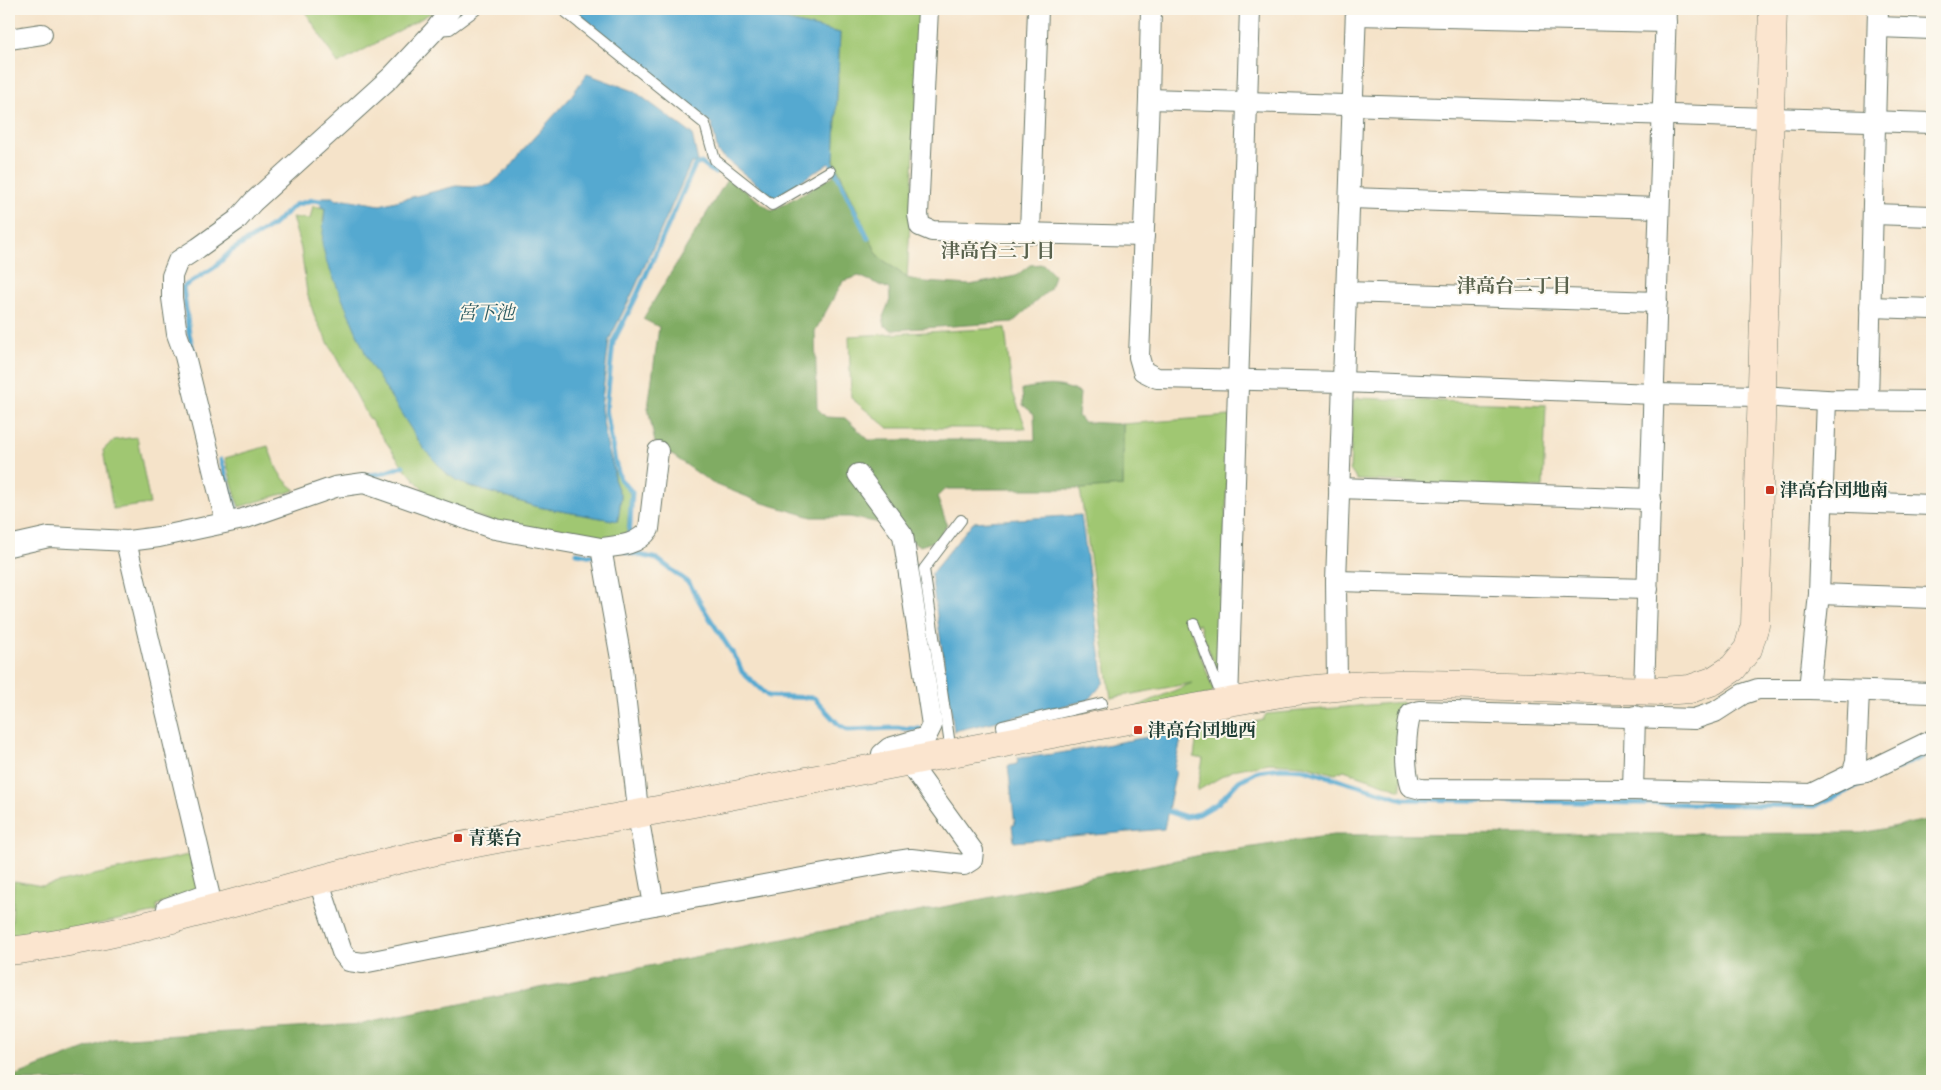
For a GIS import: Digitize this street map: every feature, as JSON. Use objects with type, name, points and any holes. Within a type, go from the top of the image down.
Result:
[{"type":"street","points":[[233,521],[177,334],[172,298],[172,276],[178,261],[236,220],[253,202],[391,77],[435,30],[450,9]]},
{"type":"street","points":[[928,9],[918,215],[920,226],[932,231],[1144,236]]},
{"type":"street","points":[[1030,232],[1038,9]]},
{"type":"street","points":[[1151,9],[1139,357],[1143,371],[1157,378],[1342,382],[1654,394],[1760,396],[1826,400],[1932,402]]},
{"type":"street","points":[[1228,702],[1250,9]]},
{"type":"street","points":[[9,951],[52,946],[170,920],[318,879],[426,853],[638,814],[952,752],[1287,692],[1396,684],[1644,691],[1690,689],[1713,681],[1733,668],[1748,649],[1755,625],[1760,396],[1773,9]]},
{"type":"street","points":[[1337,687],[1336,581],[1356,12],[1666,15],[1644,691]]},
{"type":"street","points":[[1868,400],[1878,18],[1932,29]]},
{"type":"street","points":[[9,40],[42,34]]},
{"type":"street","points":[[1149,99],[1246,104],[1662,114],[1932,123]]},
{"type":"street","points":[[1350,198],[1659,208]]},
{"type":"street","points":[[1873,214],[1932,216]]},
{"type":"street","points":[[1346,292],[1657,302]]},
{"type":"street","points":[[1870,307],[1932,309]]},
{"type":"street","points":[[1809,689],[1819,594],[1826,400]]},
{"type":"street","points":[[9,546],[49,537],[128,545],[233,521],[335,487],[364,483],[495,529],[602,554],[643,538],[649,529],[658,451]]},
{"type":"street","points":[[318,879],[342,952],[349,961],[363,963],[654,905],[910,859],[964,865],[972,860],[973,850],[896,763],[882,754],[889,748],[926,738],[932,725],[902,535],[858,474]]},
{"type":"street","points":[[1339,488],[1651,498]]},
{"type":"street","points":[[1822,501],[1932,505]]},
{"type":"street","points":[[128,545],[209,893],[167,908],[170,920]]},
{"type":"street","points":[[602,554],[621,659],[638,814],[654,905]]},
{"type":"street","points":[[1336,581],[1648,589]]},
{"type":"street","points":[[1819,594],[1932,598]]},
{"type":"street","points":[[1932,693],[1758,689],[1743,694],[1715,712],[1694,719],[1420,711],[1411,714],[1408,722],[1406,774],[1410,786],[1421,788],[1811,794],[1852,774],[1866,772],[1932,740]]},
{"type":"street","points":[[1852,774],[1856,762],[1859,692]]},
{"type":"street","points":[[1634,790],[1635,716]]},
{"type":"lane","points":[[435,30],[450,29],[478,9]]},
{"type":"lane","points":[[562,9],[705,124],[715,160],[772,205],[830,171]]},
{"type":"lane","points":[[952,752],[924,569],[961,520]]},
{"type":"lane","points":[[1194,624],[1218,687],[1228,702]]},
{"type":"lane","points":[[1005,743],[1002,726],[1102,703]]},
{"type":"green space","points":[[304,9],[436,9],[338,64]]},
{"type":"green space","points":[[737,9],[922,9],[907,278],[878,256],[834,160],[840,33]]},
{"type":"green space","points":[[834,160],[878,256],[907,278],[925,282],[970,285],[1016,276],[1030,265],[1043,264],[1054,275],[1050,289],[1013,322],[892,330],[885,326],[883,317],[890,300],[889,289],[859,276],[843,281],[815,331],[817,408],[826,417],[845,418],[869,440],[1035,440],[1034,414],[1023,405],[1022,389],[1045,386],[1064,387],[1080,393],[1078,416],[1083,422],[1123,424],[1123,486],[1080,489],[945,489],[937,497],[947,524],[938,540],[920,546],[880,523],[850,517],[812,517],[763,503],[712,483],[655,443],[648,408],[659,327],[643,319],[728,178],[772,211],[833,176]]},
{"type":"green space","points":[[313,206],[325,208],[323,222],[466,485],[538,507],[618,521],[621,497],[614,479],[614,471],[630,494],[627,531],[621,538],[601,539],[497,523],[433,501],[403,466],[367,415],[315,318],[307,293],[301,249],[292,217],[310,219]]},
{"type":"green space","points":[[1005,328],[1012,390],[1026,428],[888,428],[851,398],[849,336]]},
{"type":"green space","points":[[1357,398],[1546,405],[1543,488],[1357,480],[1350,470],[1353,401]]},
{"type":"green space","points":[[1230,416],[1219,677],[1199,624],[1190,627],[1214,691],[1211,694],[1126,711],[1192,683],[1111,698],[1080,489],[1123,486],[1123,424]]},
{"type":"green space","points":[[137,437],[150,504],[113,509],[103,450],[114,440]]},
{"type":"green space","points":[[268,446],[278,471],[285,481],[296,490],[239,507],[225,458]]},
{"type":"green space","points":[[1403,702],[1401,790],[1344,770],[1335,774],[1304,765],[1269,763],[1233,770],[1197,791],[1203,759],[1194,757],[1197,735],[1263,720],[1266,714]]},
{"type":"green space","points":[[1932,819],[1932,1081],[9,1081],[9,1078],[112,1039],[361,1024],[1206,854],[1333,835],[1862,833]]},
{"type":"green space","points":[[193,854],[203,891],[157,905],[157,912],[50,934],[11,937],[14,881],[42,886]]},
{"type":"water","points":[[573,9],[737,9],[840,33],[834,160],[774,198],[718,153],[712,124]]},
{"type":"water","name":"宮下池","points":[[587,74],[634,91],[692,134],[698,162],[691,163],[633,292],[609,340],[601,408],[614,479],[621,497],[618,521],[538,507],[466,485],[448,475],[423,448],[370,364],[327,263],[322,244],[325,208],[321,207],[322,197],[333,197],[337,200],[345,199],[380,205],[456,186],[490,185],[509,168],[569,99]]},
{"type":"water","points":[[1081,515],[1104,682],[1089,700],[954,731],[931,574],[973,522]]},
{"type":"water","points":[[1183,732],[1174,769],[1176,771],[1164,829],[1014,842],[1012,825],[1015,825],[1008,766],[1017,764],[1018,758],[1060,753]]},
{"type":"waterway","points":[[829,158],[868,238]]},
{"type":"waterway","points":[[629,538],[632,492],[620,479],[615,462],[606,409],[613,342],[636,297],[695,165],[701,163],[715,173],[717,170]]},
{"type":"waterway","points":[[194,355],[183,287],[215,267],[231,251],[273,225],[295,205],[313,200],[328,202]]},
{"type":"waterway","points":[[221,460],[236,511]]},
{"type":"waterway","points":[[365,475],[380,474],[403,466]]},
{"type":"waterway","points":[[626,552],[657,559],[689,583],[737,660],[742,672],[768,696],[814,698],[839,725],[848,730],[920,729]]},
{"type":"waterway","points":[[577,553],[598,557]]},
{"type":"waterway","points":[[1887,773],[1932,752]]},
{"type":"waterway","points":[[1161,809],[1186,817],[1199,814],[1218,803],[1239,781],[1258,771],[1280,768],[1303,769],[1403,799],[1814,806],[1873,779]]},
{"type":"place","name":"津高台団地南","points":[[1770,490]]},
{"type":"place","name":"津高台団地西","points":[[1138,730]]},
{"type":"place","name":"青葉台","points":[[458,838]]},
{"type":"district","name":"津高台三丁目","points":[[998,250]]},
{"type":"district","name":"津高台二丁目","points":[[1514,285]]}]
